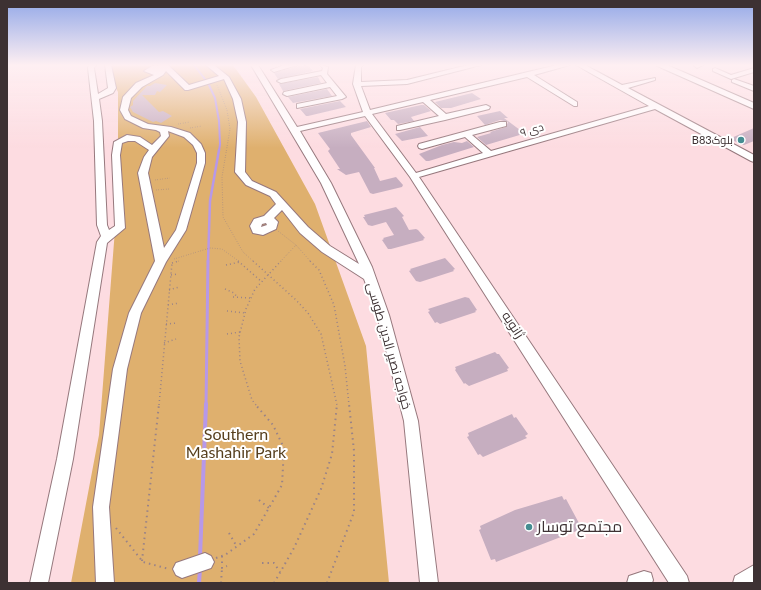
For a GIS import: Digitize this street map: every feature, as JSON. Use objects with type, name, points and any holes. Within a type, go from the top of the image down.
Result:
[{"type":"main road","points":[[722,93],[754,106]]},
{"type":"main road","points":[[738,93],[754,99]]},
{"type":"street","points":[[94,93],[98,121],[102,225],[107,236]]},
{"type":"street","points":[[95,98],[107,93]]},
{"type":"street","points":[[105,583],[101,507],[120,369],[135,313],[168,261],[181,230],[201,163],[201,153],[197,144],[187,134],[171,129],[146,126],[128,117],[124,110],[127,97],[131,93]]},
{"type":"street","points":[[234,93],[237,99],[242,122],[240,172],[249,183],[274,194],[304,230],[326,249],[370,276]]},
{"type":"street","name":"خواجه نصیر الدین طوسی","points":[[271,93],[326,183],[370,276],[383,316],[411,421],[429,583]]},
{"type":"street","points":[[287,94],[294,93]]},
{"type":"street","points":[[300,106],[342,97],[339,93]]},
{"type":"street","name":"ژانویه","points":[[360,93],[367,112],[414,176],[680,583]]},
{"type":"street","points":[[295,130],[452,93]]},
{"type":"street","points":[[556,93],[574,104]]},
{"type":"street","points":[[630,93],[754,160]]},
{"type":"street","points":[[425,99],[445,118]]},
{"type":"street","name":"۹ دی","points":[[414,176],[657,106]]},
{"type":"street","points":[[400,128],[486,107]]},
{"type":"street","points":[[422,146],[503,124]]},
{"type":"street","points":[[159,128],[164,131],[165,136],[148,157],[144,177],[146,189],[168,261]]},
{"type":"street","points":[[466,134],[489,154]]},
{"type":"street","points":[[39,583],[65,459],[102,242],[107,236],[120,228],[116,152],[118,142],[127,138],[137,140],[153,149]]},
{"type":"street","points":[[99,150],[104,149],[116,152]]},
{"type":"street","points":[[269,223],[282,204]]},
{"type":"street","points":[[182,569],[205,562]]},
{"type":"street","points":[[742,583],[754,574]]},
{"type":"path","points":[[218,93],[227,110],[230,129],[222,177],[223,217],[243,252],[296,300],[308,313],[321,334],[337,401],[332,454],[321,489],[294,548],[274,583]]},
{"type":"path","points":[[144,177],[160,180],[170,178]]},
{"type":"path","points":[[146,189],[163,191],[169,189]]},
{"type":"path","points":[[269,223],[296,245],[318,270],[334,305],[345,366],[354,451],[354,512],[327,583]]},
{"type":"path","points":[[205,562],[222,556],[254,534],[282,485],[284,448],[273,425],[252,400],[240,361],[238,337],[245,313],[255,289],[296,245]]},
{"type":"path","points":[[168,261],[210,248],[222,249],[240,262],[262,282]]},
{"type":"path","points":[[168,261],[179,261]]},
{"type":"path","points":[[142,561],[171,275],[168,261]]},
{"type":"path","points":[[226,266],[240,262]]},
{"type":"path","points":[[171,275],[178,274]]},
{"type":"path","points":[[169,290],[179,287]]},
{"type":"path","points":[[226,289],[234,293],[237,297]]},
{"type":"path","points":[[233,297],[251,298]]},
{"type":"path","points":[[168,306],[180,303]]},
{"type":"path","points":[[228,311],[245,313]]},
{"type":"path","points":[[166,324],[177,323]]},
{"type":"path","points":[[227,334],[240,332]]},
{"type":"path","points":[[164,343],[176,339]]},
{"type":"path","points":[[259,500],[269,508]]},
{"type":"path","points":[[112,524],[143,562],[176,570],[182,569]]},
{"type":"path","points":[[229,533],[237,547]]},
{"type":"path","points":[[221,583],[222,556]]},
{"type":"path","points":[[262,563],[274,563],[280,572]]},
{"type":"path","points":[[222,568],[227,566]]},
{"type":"green space","name":"Southern Mashahir Park","points":[[118,93],[253,93],[256,97],[315,204],[366,346],[389,583],[71,583],[99,435],[118,191]]},
{"type":"building","points":[[141,93],[156,93],[155,95],[142,95],[159,112],[163,111],[172,116],[161,123],[156,121],[153,122],[133,112],[130,107],[133,105],[133,101]]},
{"type":"building","points":[[310,93],[330,93],[332,96],[293,103],[288,97]]},
{"type":"building","points":[[472,93],[481,99],[451,108],[441,108],[435,102]]},
{"type":"building","points":[[340,101],[346,107],[308,116],[306,116],[300,109]]},
{"type":"building","points":[[424,105],[431,111],[411,117],[414,121],[398,124],[394,120],[391,120],[385,113]]},
{"type":"building","points":[[500,111],[508,118],[504,118],[524,133],[486,145],[477,137],[506,127],[508,122],[500,120],[485,125],[477,116]]},
{"type":"building","points":[[367,121],[371,127],[351,133],[351,135],[375,168],[380,181],[396,177],[403,185],[402,187],[373,194],[370,193],[359,172],[346,175],[337,169],[340,169],[328,151],[330,149],[318,133]]},
{"type":"building","points":[[420,127],[428,136],[402,141],[395,134]]},
{"type":"building","points":[[754,128],[754,141],[744,145],[729,139]]},
{"type":"building","points":[[467,141],[474,147],[429,161],[426,161],[419,154],[442,145]]},
{"type":"building","points":[[396,207],[404,216],[402,217],[409,230],[418,230],[425,238],[423,239],[424,240],[388,249],[382,240],[384,239],[383,238],[394,235],[386,222],[372,226],[368,225],[363,217],[365,217],[364,215]]},
{"type":"building","points":[[445,258],[455,269],[453,270],[454,271],[420,282],[416,281],[409,271],[411,270],[410,269]]},
{"type":"building","points":[[465,297],[469,298],[477,310],[475,311],[476,312],[440,324],[437,322],[435,323],[428,312],[430,311],[428,309]]},
{"type":"building","points":[[495,352],[499,354],[509,368],[507,369],[508,371],[469,386],[465,383],[464,384],[455,370],[455,367]]},
{"type":"building","points":[[512,414],[514,418],[516,417],[528,434],[525,436],[527,438],[483,457],[480,454],[478,455],[467,437],[469,436],[468,433]]},
{"type":"building","name":"مجتمع توسار","points":[[562,496],[564,500],[566,499],[580,525],[576,526],[579,530],[496,562],[495,559],[491,560],[479,530],[481,529],[480,526],[515,510]]},
{"type":"waterway","points":[[212,93],[215,98],[219,121],[219,151]]},
{"type":"waterway","points":[[208,262],[210,201],[219,150]]},
{"type":"waterway","points":[[206,405],[208,261]]},
{"type":"waterway","points":[[200,557],[206,404]]},
{"type":"waterway","points":[[199,583],[200,569]]},
{"type":"place","name":"B83بلوک","points":[[741,140]]},
{"type":"place","name":"مجتمع توسار","points":[[529,527]]}]
